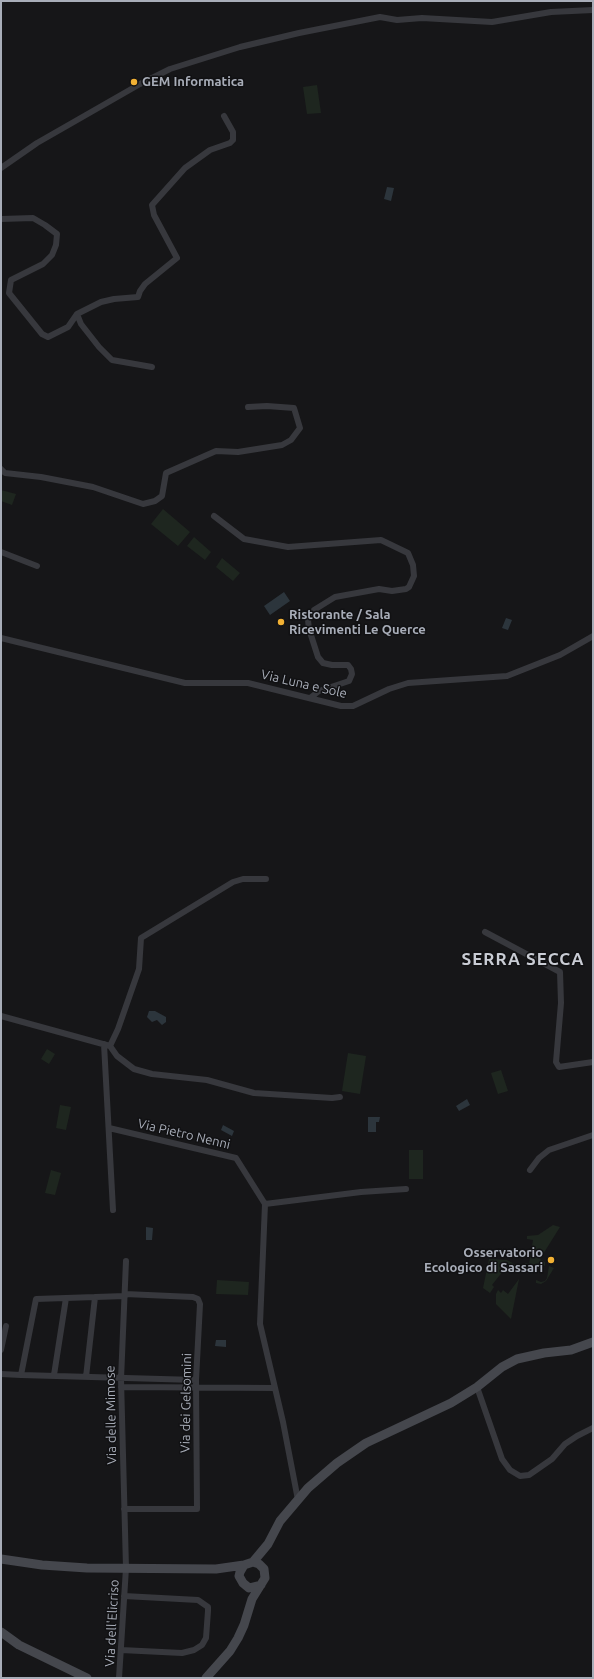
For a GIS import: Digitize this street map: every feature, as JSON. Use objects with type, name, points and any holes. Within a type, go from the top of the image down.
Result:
[{"type":"main road","points":[[239,1576],[241,1568],[253,1564],[268,1544],[280,1521],[298,1500],[337,1463],[366,1443],[451,1403],[477,1387],[502,1367],[517,1359],[544,1353],[570,1350],[593,1342]]},
{"type":"main road","points":[[1,1559],[42,1565],[87,1568],[216,1569],[253,1564],[265,1573],[265,1578],[252,1599],[241,1631],[230,1651],[206,1678]]},
{"type":"main road","points":[[216,1569],[233,1572],[239,1576],[242,1583],[246,1586],[253,1588],[261,1585]]},
{"type":"main road","points":[[246,1586],[248,1600],[246,1617]]},
{"type":"main road","points":[[1,1632],[19,1645],[87,1678]]},
{"type":"street","points":[[1,168],[37,143],[140,84],[170,69],[240,47],[299,33],[380,17],[397,20],[422,18],[492,22],[550,12],[593,10]]},
{"type":"street","points":[[1,219],[33,218],[57,234],[56,245],[52,255],[43,264],[11,280],[9,293],[42,334],[48,337],[68,327],[77,314],[101,302],[114,298],[138,297],[145,284],[177,258],[154,215],[152,205],[185,168],[210,150],[230,143],[233,132],[224,116]]},
{"type":"street","points":[[77,314],[81,324],[99,347],[112,360],[152,367]]},
{"type":"street","points":[[1,469],[5,473],[42,477],[93,487],[143,504],[155,501],[162,496],[166,473],[216,451],[238,452],[282,445],[291,440],[300,428],[294,408],[267,406],[248,407]]},
{"type":"street","points":[[214,516],[244,539],[288,547],[381,540],[408,553],[414,565],[414,576],[406,590],[392,591],[379,589],[335,597],[314,610],[308,620],[318,657],[323,663],[332,665],[348,665],[352,674],[350,681],[319,691],[310,698]]},
{"type":"street","points":[[1,552],[37,566]]},
{"type":"street","name":"Via Luna e Sole","points":[[1,638],[185,682],[248,682],[341,706],[353,706],[389,689],[408,683],[507,676],[560,655],[593,636]]},
{"type":"street","points":[[113,1210],[107,1045],[118,1029],[139,969],[141,938],[233,882],[242,879],[266,878]]},
{"type":"street","points":[[485,932],[560,972],[561,1003],[556,1062],[559,1067],[593,1062]]},
{"type":"street","points":[[1,1016],[107,1045],[117,1056],[134,1069],[152,1074],[207,1080],[254,1093],[332,1098],[340,1097]]},
{"type":"street","name":"Via Pietro Nenni","points":[[109,1128],[236,1158],[265,1204]]},
{"type":"street","points":[[530,1170],[539,1158],[549,1150],[593,1135]]},
{"type":"street","points":[[298,1500],[260,1324],[265,1204],[360,1192],[406,1189]]},
{"type":"street","name":"Via delle Mimose","points":[[126,1261],[121,1379],[126,1568]]},
{"type":"street","points":[[21,1375],[36,1299],[125,1295]]},
{"type":"street","name":"Via dei Gelsomini","points":[[124,1509],[197,1509],[196,1380],[200,1304],[198,1299],[193,1297],[125,1295]]},
{"type":"street","points":[[86,1377],[95,1297]]},
{"type":"street","points":[[54,1375],[66,1298]]},
{"type":"street","points":[[1,1350],[6,1326]]},
{"type":"street","points":[[1,1374],[54,1375],[121,1379],[196,1380]]},
{"type":"street","points":[[121,1387],[275,1388]]},
{"type":"street","points":[[477,1387],[502,1458],[510,1470],[520,1476],[529,1476],[552,1460],[565,1444],[593,1428]]},
{"type":"street","name":"Via dell'Elicriso","points":[[119,1678],[126,1568]]},
{"type":"street","points":[[121,1650],[182,1653],[194,1650],[202,1645],[206,1638],[208,1611],[208,1607],[198,1600],[124,1596]]},
{"type":"shaded area","points":[[317,85],[321,113],[307,114],[303,87]]},
{"type":"shaded area","points":[[387,187],[394,188],[391,201],[384,199]]},
{"type":"shaded area","points":[[1,490],[16,494],[12,505],[1,501]]},
{"type":"shaded area","points":[[163,509],[190,532],[178,546],[151,524]]},
{"type":"shaded area","points":[[194,537],[211,552],[205,560],[187,546]]},
{"type":"shaded area","points":[[222,558],[240,573],[233,581],[216,567]]},
{"type":"shaded area","points":[[284,592],[290,601],[270,615],[264,606]]},
{"type":"shaded area","points":[[506,618],[512,620],[508,630],[502,628]]},
{"type":"shaded area","points":[[149,1011],[155,1011],[166,1017],[166,1022],[162,1025],[157,1020],[152,1022],[147,1017]]},
{"type":"shaded area","points":[[47,1049],[55,1054],[49,1064],[41,1059]]},
{"type":"shaded area","points":[[348,1053],[366,1056],[360,1094],[342,1091]]},
{"type":"shaded area","points":[[501,1070],[508,1091],[498,1094],[491,1073]]},
{"type":"shaded area","points":[[467,1099],[470,1105],[459,1111],[456,1106]]},
{"type":"shaded area","points":[[60,1105],[71,1107],[66,1130],[56,1128]]},
{"type":"shaded area","points":[[368,1117],[380,1117],[379,1122],[376,1122],[376,1132],[368,1132]]},
{"type":"shaded area","points":[[223,1125],[234,1131],[232,1136],[221,1130]]},
{"type":"shaded area","points":[[409,1150],[423,1150],[423,1179],[409,1179]]},
{"type":"shaded area","points":[[51,1170],[61,1173],[55,1195],[45,1193]]},
{"type":"shaded area","points":[[553,1225],[560,1227],[540,1259],[545,1262],[545,1266],[542,1264],[542,1268],[534,1271],[528,1270],[523,1266],[525,1266],[525,1263],[529,1264],[533,1240],[527,1239],[527,1236],[538,1235]]},
{"type":"shaded area","points":[[146,1227],[153,1228],[152,1240],[146,1240]]},
{"type":"shaded area","points":[[489,1259],[507,1260],[516,1265],[512,1270],[507,1266],[492,1285],[494,1287],[490,1293],[483,1288]]},
{"type":"shaded area","points":[[549,1266],[554,1268],[546,1281],[541,1284],[536,1283],[536,1280],[541,1282],[545,1281]]},
{"type":"shaded area","points":[[519,1279],[511,1319],[496,1304],[496,1294],[498,1290],[501,1293],[503,1290],[508,1294]]},
{"type":"shaded area","points":[[217,1280],[249,1282],[248,1295],[216,1294]]},
{"type":"shaded area","points":[[216,1340],[226,1340],[226,1347],[215,1346]]},
{"type":"place","name":"GEM Informatica","points":[[134,82]]},
{"type":"place","name":"Ristorante / Sala Ricevimenti Le Querce","points":[[281,622]]},
{"type":"place","name":"Osservatorio Ecologico di Sassari","points":[[551,1260]]},
{"type":"district","name":"SERRA SECCA","points":[[523,959]]}]
